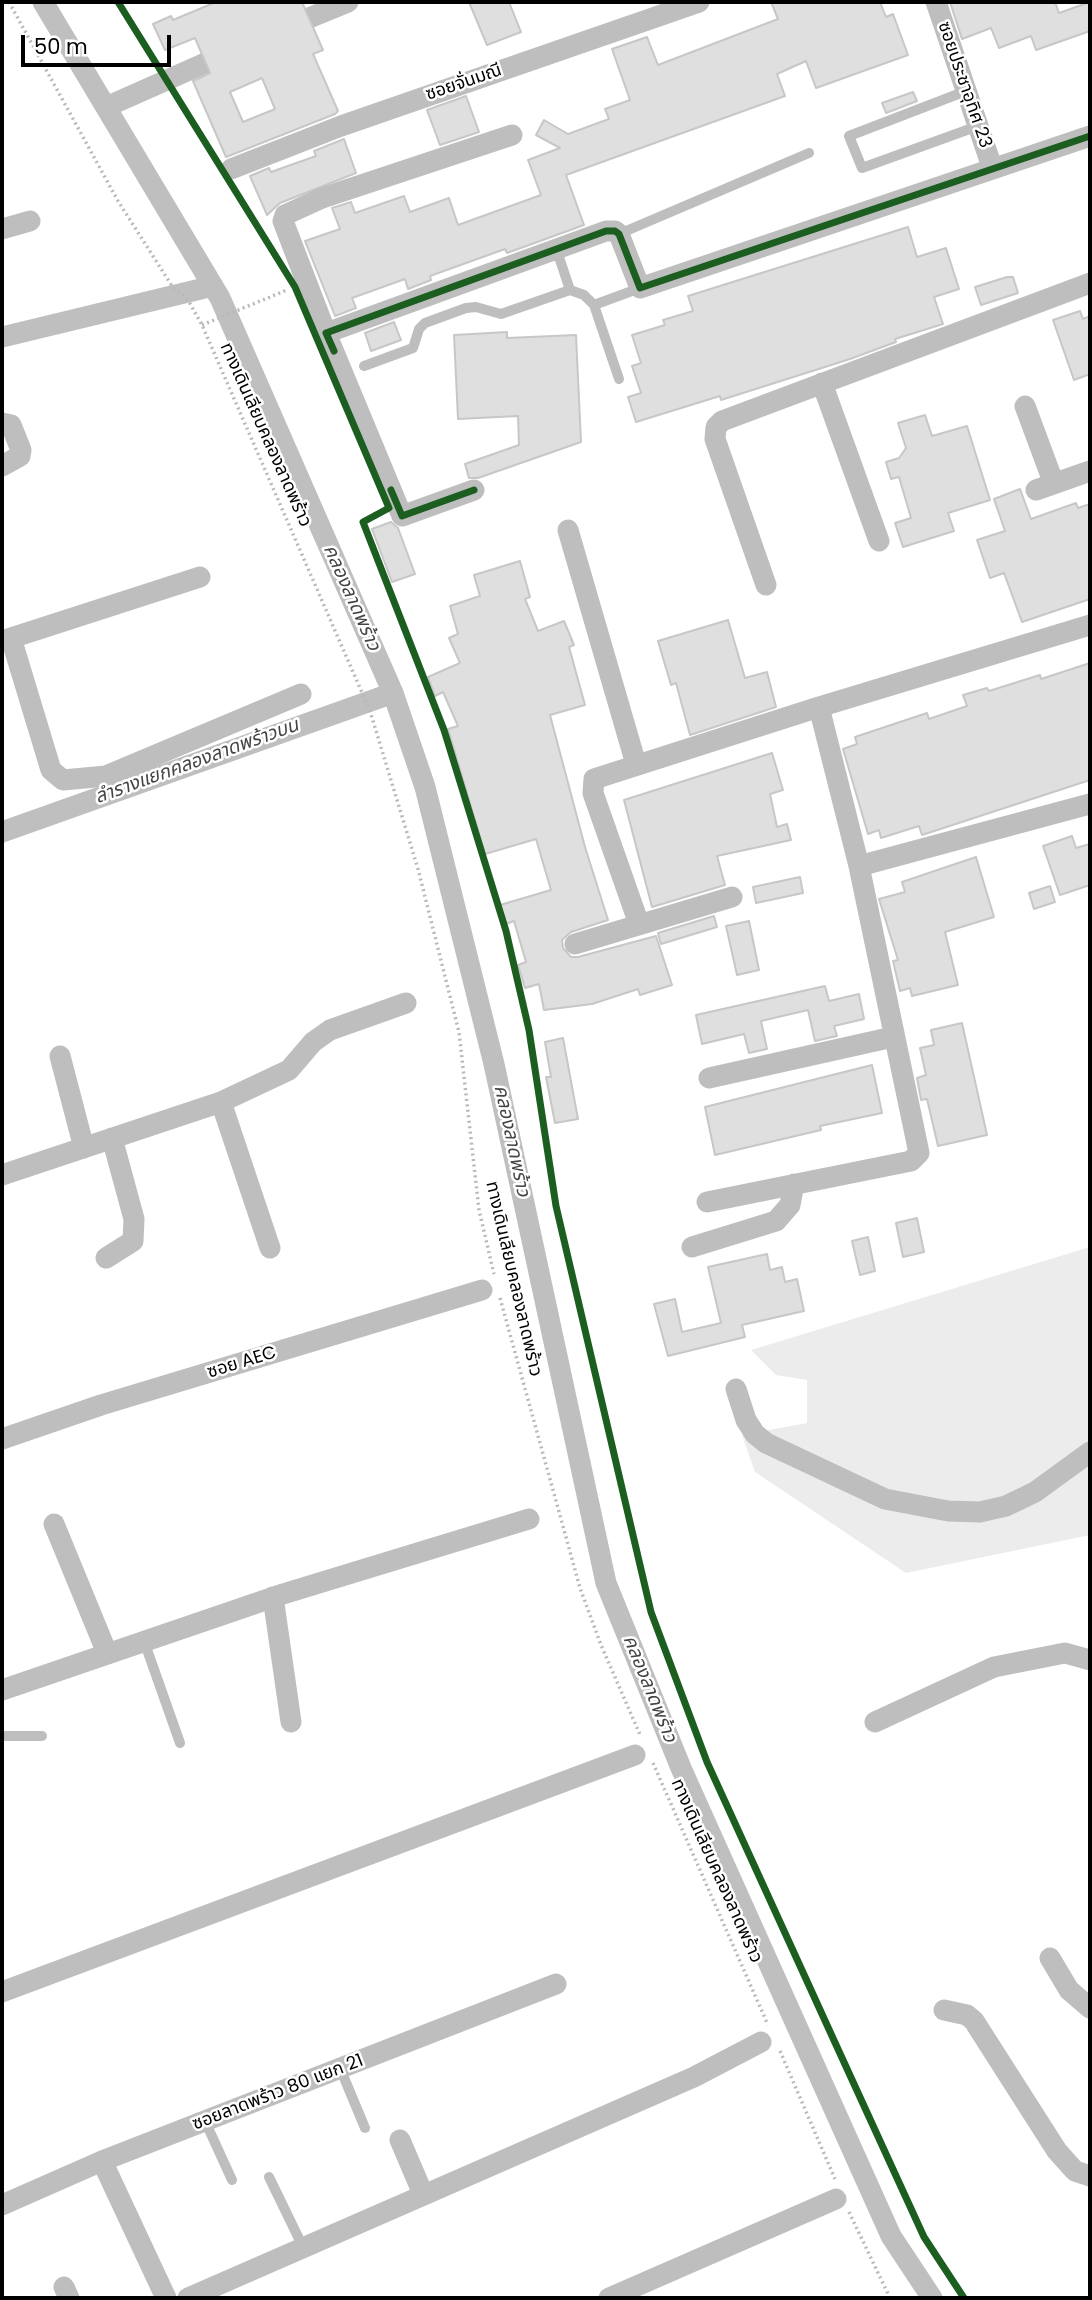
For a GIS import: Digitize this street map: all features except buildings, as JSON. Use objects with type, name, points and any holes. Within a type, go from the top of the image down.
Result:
[{"type":"street","name":"ซอยจั่นมณี","points":[[227,172],[341,126],[699,2]]},
{"type":"street","name":"ซอยประชาอุทิศ 23","points":[[936,2],[992,167]]},
{"type":"street","points":[[474,490],[402,516],[326,333],[283,220],[285,215],[322,198],[512,135]]},
{"type":"street","points":[[326,333],[606,231],[619,234],[640,288],[1090,136]]},
{"type":"street","points":[[2,229],[30,221]]},
{"type":"street","points":[[766,585],[714,432],[722,421],[1090,282]]},
{"type":"street","points":[[822,383],[879,541]]},
{"type":"street","points":[[1025,406],[1045,487],[1090,471]]},
{"type":"street","points":[[2,423],[9,423],[21,450],[20,456],[2,466]]},
{"type":"street","points":[[568,530],[636,764]]},
{"type":"street","points":[[200,577],[6,640],[51,770],[63,780],[106,776],[301,694]]},
{"type":"street","points":[[639,924],[591,788],[594,779],[600,775],[1090,625]]},
{"type":"street","points":[[707,1202],[916,1158],[919,1146],[893,1037],[859,866],[819,707]]},
{"type":"street","points":[[859,866],[1090,804]]},
{"type":"street","points":[[575,944],[732,897]]},
{"type":"street","points":[[2,1175],[221,1102],[289,1070],[313,1042],[330,1030],[406,1003]]},
{"type":"street","points":[[709,1078],[893,1037]]},
{"type":"street","points":[[60,1056],[84,1148]]},
{"type":"street","points":[[221,1102],[270,1248]]},
{"type":"street","points":[[106,1258],[133,1241],[134,1219],[112,1138]]},
{"type":"street","points":[[692,1247],[776,1222],[790,1205],[794,1184]]},
{"type":"street","name":"ซอย AEC","points":[[2,1439],[101,1405],[482,1290]]},
{"type":"street","points":[[736,1389],[746,1420],[755,1434],[766,1443],[850,1485],[885,1499],[948,1511],[980,1512],[1006,1506],[1035,1492],[1090,1452]]},
{"type":"street","points":[[2,1690],[273,1597],[529,1519]]},
{"type":"street","points":[[54,1524],[107,1653]]},
{"type":"street","points":[[273,1597],[291,1722]]},
{"type":"street","points":[[875,1721],[994,1667],[1065,1653],[1090,1660]]},
{"type":"street","points":[[2,1992],[643,1752]]},
{"type":"street","points":[[1050,1958],[1069,1990],[1090,2008]]},
{"type":"street","name":"ซอยลาดพร้าว 80 แยก 21","points":[[2,2205],[102,2161],[556,1984]]},
{"type":"street","points":[[944,2010],[967,2015],[974,2021],[1057,2151],[1076,2171],[1090,2176]]},
{"type":"street","points":[[188,2298],[694,2077],[769,2039]]},
{"type":"street","points":[[400,2140],[423,2194]]},
{"type":"street","points":[[102,2161],[166,2298]]},
{"type":"street","points":[[609,2298],[839,2195]]},
{"type":"lane","points":[[966,91],[849,136],[862,168],[978,126]]},
{"type":"lane","points":[[619,234],[809,153]]},
{"type":"lane","points":[[557,251],[570,290]]},
{"type":"lane","points":[[594,305],[640,288]]},
{"type":"lane","points":[[364,366],[413,348],[419,329],[425,323],[466,308],[483,308],[499,314],[570,290],[584,295],[594,305],[619,379]]},
{"type":"lane","points":[[144,1641],[180,1743]]},
{"type":"lane","points":[[2,1737],[42,1736]]},
{"type":"lane","points":[[340,2068],[365,2128]]},
{"type":"lane","points":[[205,2121],[232,2180]]},
{"type":"lane","points":[[269,2177],[303,2247]]},
{"type":"path","points":[[118,2],[227,172],[268,242]]},
{"type":"path","points":[[202,325],[295,287]]},
{"type":"path","points":[[389,508],[363,522],[444,730],[506,931],[529,1030],[556,1206],[651,1612],[707,1762],[809,1987],[924,2237],[964,2298]]},
{"type":"shaded area","points":[[1090,1247],[1090,1535],[906,1573],[755,1472],[742,1435],[807,1423],[807,1380],[776,1375],[751,1350]]},
{"type":"waterway","name":"คลองลาดพร้าว","points":[[43,2],[220,298],[393,693],[425,787],[494,1064],[606,1583],[681,1768],[891,2236],[932,2298]]},
{"type":"waterway","points":[[282,29],[348,2]]},
{"type":"waterway","points":[[106,107],[230,52]]},
{"type":"waterway","points":[[2,337],[213,286]]},
{"type":"waterway","name":"ลำรางแยกคลองลาดพร้าวบน","points":[[2,832],[393,693]]},
{"type":"cycle path","points":[[118,2],[295,287],[389,508],[363,522],[444,730],[506,931],[529,1030],[556,1206],[651,1612],[707,1762],[832,2036],[924,2237],[964,2298]]},
{"type":"cycle path","points":[[334,351],[326,333],[606,231],[619,234],[640,288],[1090,136]]},
{"type":"cycle path","points":[[391,490],[402,516],[474,490]]}]
